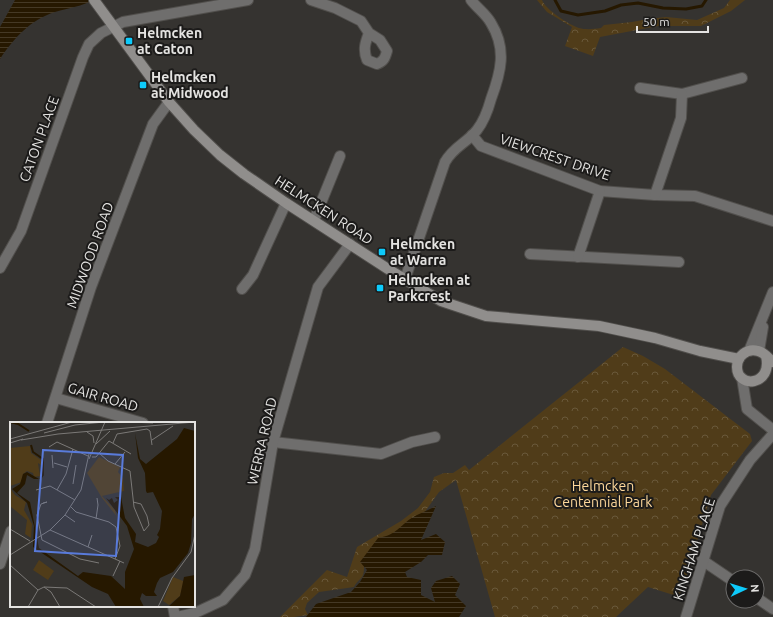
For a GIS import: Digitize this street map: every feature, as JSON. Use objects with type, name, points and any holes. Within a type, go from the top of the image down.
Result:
[{"type":"main road","name":"HELMCKEN ROAD","points":[[95,3],[169,102],[194,130],[220,155],[244,174],[286,203],[441,301],[486,316],[599,326],[655,338],[738,362]]},
{"type":"main road","points":[[742,355],[762,355],[769,363],[769,378],[758,382],[745,380],[738,370],[738,362],[742,355]]},
{"type":"street","name":"CATON PLACE","points":[[0,268],[21,231],[89,44],[101,33],[122,22],[248,0]]},
{"type":"street","points":[[311,0],[335,8],[361,21],[369,33]]},
{"type":"street","points":[[405,279],[445,162],[450,153],[477,130],[486,116],[499,77],[501,63],[500,47],[496,34],[491,22],[471,0]]},
{"type":"street","points":[[640,88],[682,94],[742,78]]},
{"type":"street","points":[[655,195],[681,118],[682,94]]},
{"type":"street","name":"MIDWOOD ROAD","points":[[47,422],[92,287],[153,124],[169,102]]},
{"type":"street","name":"VIEWCREST DRIVE","points":[[472,135],[481,146],[600,191],[695,196],[773,221]]},
{"type":"street","points":[[314,220],[340,156]]},
{"type":"street","points":[[578,257],[600,191]]},
{"type":"street","points":[[242,289],[253,275],[286,203]]},
{"type":"street","name":"WERRA ROAD","points":[[176,617],[196,615],[223,600],[245,575],[255,549],[273,442],[318,286],[350,244]]},
{"type":"street","points":[[530,254],[679,262]]},
{"type":"street","points":[[762,355],[767,309],[773,292]]},
{"type":"street","points":[[745,380],[747,409],[773,430]]},
{"type":"street","name":"GAIR ROAD","points":[[56,398],[140,422]]},
{"type":"street","name":"KINGHAM PLACE","points":[[686,617],[702,560],[720,506],[750,460],[773,434]]},
{"type":"street","points":[[273,442],[381,454],[412,442],[435,437]]},
{"type":"street","points":[[0,564],[10,534]]},
{"type":"street","points":[[702,560],[725,576]]},
{"type":"street","points":[[173,607],[176,617]]},
{"type":"green space","points":[[537,0],[542,0],[552,12],[569,24],[587,29],[601,28],[604,25],[666,17],[697,20],[724,8],[730,0],[745,0],[731,11],[701,26],[658,26],[600,37],[593,56],[565,46],[572,27],[547,12]]},
{"type":"green space","name":"Helmcken Centennial Park","points":[[623,347],[643,356],[665,369],[750,434],[752,441],[711,495],[680,597],[648,587],[616,617],[495,617],[456,480],[439,492],[424,513],[364,566],[362,576],[354,587],[319,592],[307,603],[305,609],[308,615],[280,617],[327,570],[347,577],[357,547],[401,521],[418,508],[430,492],[434,477],[444,473],[453,473],[465,465],[469,470]]},
{"type":"shaded area","points":[[15,0],[94,0],[46,15],[30,25],[17,37],[0,59],[0,27]]},
{"type":"shaded area","points":[[436,506],[421,540],[436,534],[445,542],[442,555],[428,555],[421,562],[405,572],[407,577],[421,580],[421,595],[435,602],[431,588],[436,581],[452,576],[460,584],[455,595],[466,606],[459,617],[306,617],[316,604],[351,592],[360,582],[367,570],[360,562],[378,538],[390,535],[408,520]]},
{"type":"waterway","points":[[555,0],[561,11],[578,15],[605,11],[621,5],[638,3],[663,8],[686,9],[702,6],[706,0]]},
{"type":"place","name":"Helmcken at Caton","points":[[129,41]]},
{"type":"place","name":"Helmcken at Midwood","points":[[143,85]]},
{"type":"place","name":"Helmcken at Warra","points":[[382,252]]},
{"type":"place","name":"Helmcken at Parkcrest","points":[[380,288]]}]
